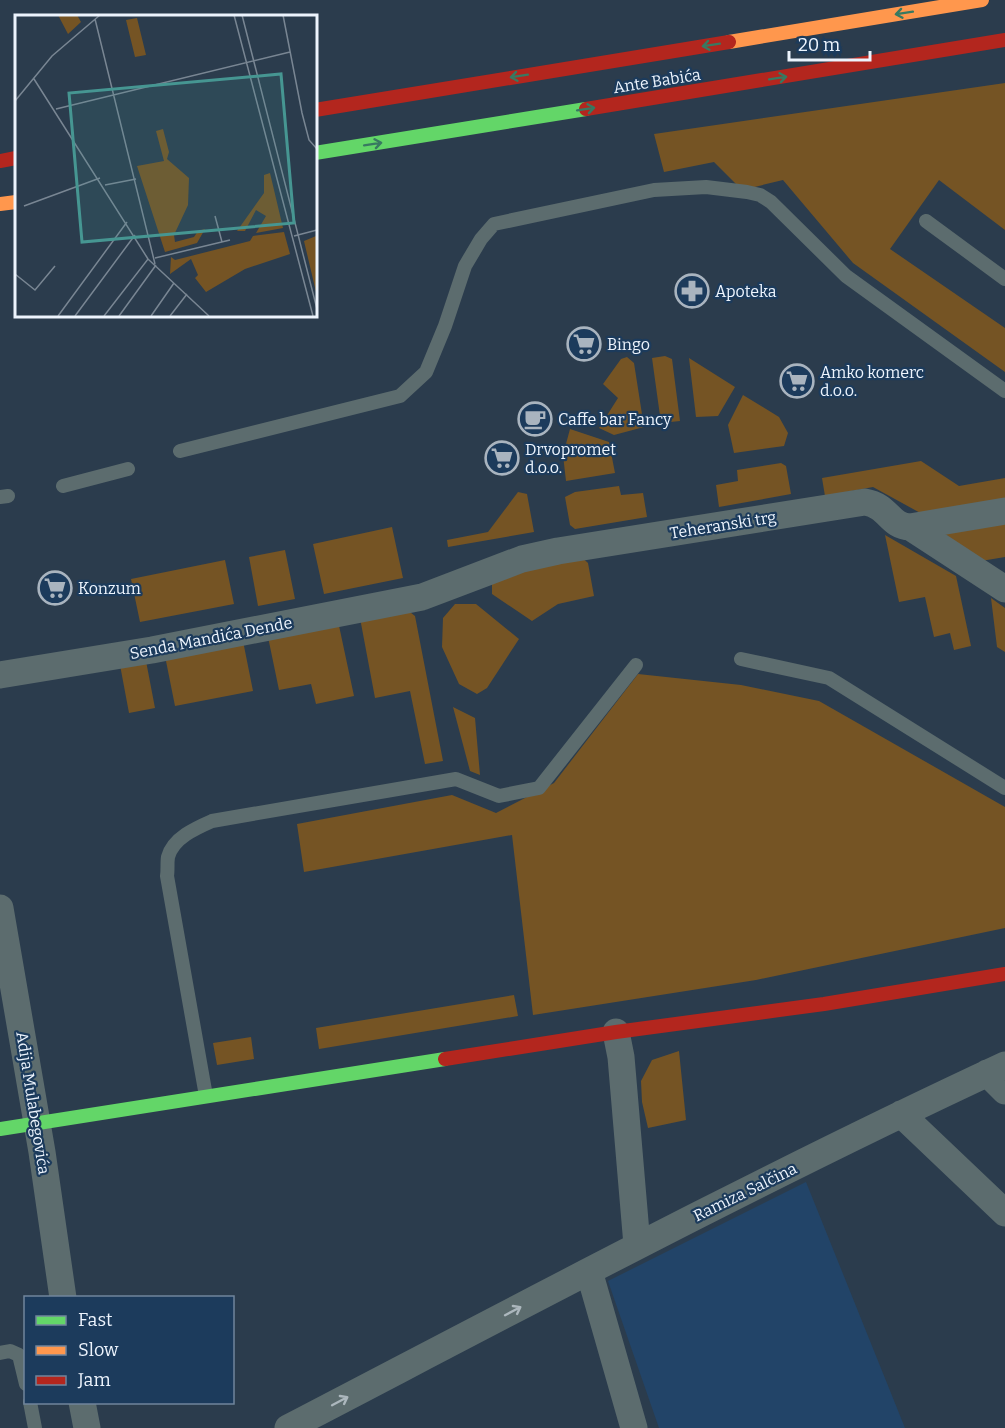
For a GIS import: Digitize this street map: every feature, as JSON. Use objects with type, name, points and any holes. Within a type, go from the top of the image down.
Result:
[{"type":"main road","name":"Ante Babića","points":[[316,110],[982,0]]},
{"type":"main road","name":"Ante Babića","points":[[316,153],[1005,40]]},
{"type":"main road","points":[[0,161],[15,159]]},
{"type":"main road","points":[[0,204],[15,202]]},
{"type":"main road","points":[[0,1129],[616,1032],[824,1004],[1005,974]]},
{"type":"street","name":"Teheranski trg","points":[[422,597],[522,559],[558,551],[865,502],[880,506],[899,525],[910,527],[1005,590]]},
{"type":"street","points":[[910,527],[1005,512]]},
{"type":"street","name":"Senda Mandića Dende","points":[[0,675],[152,650],[422,597]]},
{"type":"street","name":"Adija Mulabegovića","points":[[0,908],[63,1296]]},
{"type":"street","points":[[616,1032],[621,1058],[637,1245]]},
{"type":"street","name":"Ramiza Salčina","points":[[288,1428],[637,1245],[901,1114],[999,1076]]},
{"type":"street","points":[[901,1114],[1005,1213]]},
{"type":"street","points":[[589,1271],[634,1428]]},
{"type":"street","points":[[82,1404],[87,1428]]},
{"type":"lane","points":[[180,451],[400,396],[426,372],[445,326],[465,266],[494,224],[654,190],[706,187],[747,192],[771,202],[846,276],[1005,391]]},
{"type":"lane","points":[[926,221],[1005,279]]},
{"type":"lane","points":[[63,486],[128,469]]},
{"type":"lane","points":[[741,659],[829,678],[1005,788]]},
{"type":"lane","points":[[206,1096],[167,876],[168,855],[177,842],[190,831],[212,821],[456,779],[499,796],[540,788],[636,665]]},
{"type":"lane","points":[[0,1353],[10,1351],[19,1355],[24,1376]]},
{"type":"lane","points":[[30,1404],[35,1428]]},
{"type":"shaded area","points":[[1005,83],[1005,230],[939,180],[890,249],[1005,328],[1005,372],[853,263],[783,180],[742,190],[714,162],[664,172],[654,134]]},
{"type":"shaded area","points":[[665,356],[672,359],[680,421],[661,423],[652,358]]},
{"type":"shaded area","points":[[627,357],[634,363],[644,427],[614,435],[599,428],[618,398],[603,384],[621,359]]},
{"type":"shaded area","points":[[689,358],[735,387],[718,416],[696,417]]},
{"type":"shaded area","points":[[743,395],[779,417],[788,433],[784,446],[734,453],[728,425]]},
{"type":"shaded area","points":[[570,429],[609,442],[615,473],[566,481],[563,455]]},
{"type":"shaded area","points":[[921,461],[959,486],[1005,478],[1005,501],[924,515],[873,487],[825,496],[822,478]]},
{"type":"shaded area","points":[[781,463],[786,466],[791,494],[719,507],[716,485],[738,481],[737,470]]},
{"type":"shaded area","points":[[619,486],[621,495],[643,493],[647,517],[575,529],[570,525],[565,497],[575,492]]},
{"type":"shaded area","points":[[518,492],[527,494],[534,532],[448,547],[447,540],[488,532]]},
{"type":"shaded area","points":[[1005,520],[1005,557],[981,561],[941,531]]},
{"type":"shaded area","points":[[392,527],[403,578],[324,594],[313,544]]},
{"type":"shaded area","points":[[885,535],[956,576],[971,646],[954,650],[950,633],[934,637],[925,597],[899,602]]},
{"type":"shaded area","points":[[285,550],[295,599],[258,606],[249,557]]},
{"type":"shaded area","points":[[579,555],[588,563],[594,596],[558,604],[532,621],[492,594],[492,583],[520,570]]},
{"type":"shaded area","points":[[225,560],[234,604],[140,622],[131,579]]},
{"type":"shaded area","points":[[991,598],[1005,608],[1005,652],[997,647]]},
{"type":"shaded area","points":[[455,604],[476,604],[519,639],[487,688],[477,694],[459,684],[442,647],[443,618]]},
{"type":"shaded area","points":[[406,609],[415,616],[443,761],[425,764],[410,691],[375,698],[360,618]]},
{"type":"shaded area","points":[[338,621],[354,696],[316,704],[311,684],[279,690],[268,637]]},
{"type":"shaded area","points":[[243,641],[253,691],[175,706],[165,656]]},
{"type":"shaded area","points":[[146,661],[155,708],[129,713],[120,665]]},
{"type":"shaded area","points":[[638,674],[741,685],[819,701],[1005,807],[1005,928],[756,980],[533,1015],[512,835],[304,872],[297,824],[452,795],[496,813],[554,783]]},
{"type":"shaded area","points":[[453,707],[475,718],[480,775],[470,771]]},
{"type":"shaded area","points":[[514,995],[518,1016],[319,1049],[316,1028]]},
{"type":"shaded area","points":[[251,1037],[254,1059],[217,1065],[213,1043]]},
{"type":"shaded area","points":[[679,1051],[686,1120],[648,1128],[642,1102],[641,1081],[652,1060]]},
{"type":"shaded area","points":[[806,1182],[905,1428],[659,1428],[608,1281]]},
{"type":"traffic: fast","points":[[316,153],[586,109]]},
{"type":"traffic: fast","points":[[0,1129],[445,1059]]},
{"type":"traffic: slow","points":[[729,42],[982,0]]},
{"type":"traffic: slow","points":[[0,204],[15,202]]},
{"type":"traffic: jam","points":[[586,109],[1005,40]]},
{"type":"traffic: jam","points":[[316,110],[729,42]]},
{"type":"traffic: jam","points":[[0,161],[15,158]]},
{"type":"traffic: jam","points":[[445,1059],[616,1032],[824,1004],[1005,974]]},
{"type":"place","name":"Apoteka","points":[[692,291]]},
{"type":"place","name":"Bingo","points":[[584,344]]},
{"type":"place","name":"Amko komerc d.o.o.","points":[[797,381]]},
{"type":"place","name":"Caffe bar Fancy","points":[[535,419]]},
{"type":"place","name":"Drvopromet d.o.o.","points":[[502,458]]},
{"type":"place","name":"Konzum","points":[[55,588]]}]
